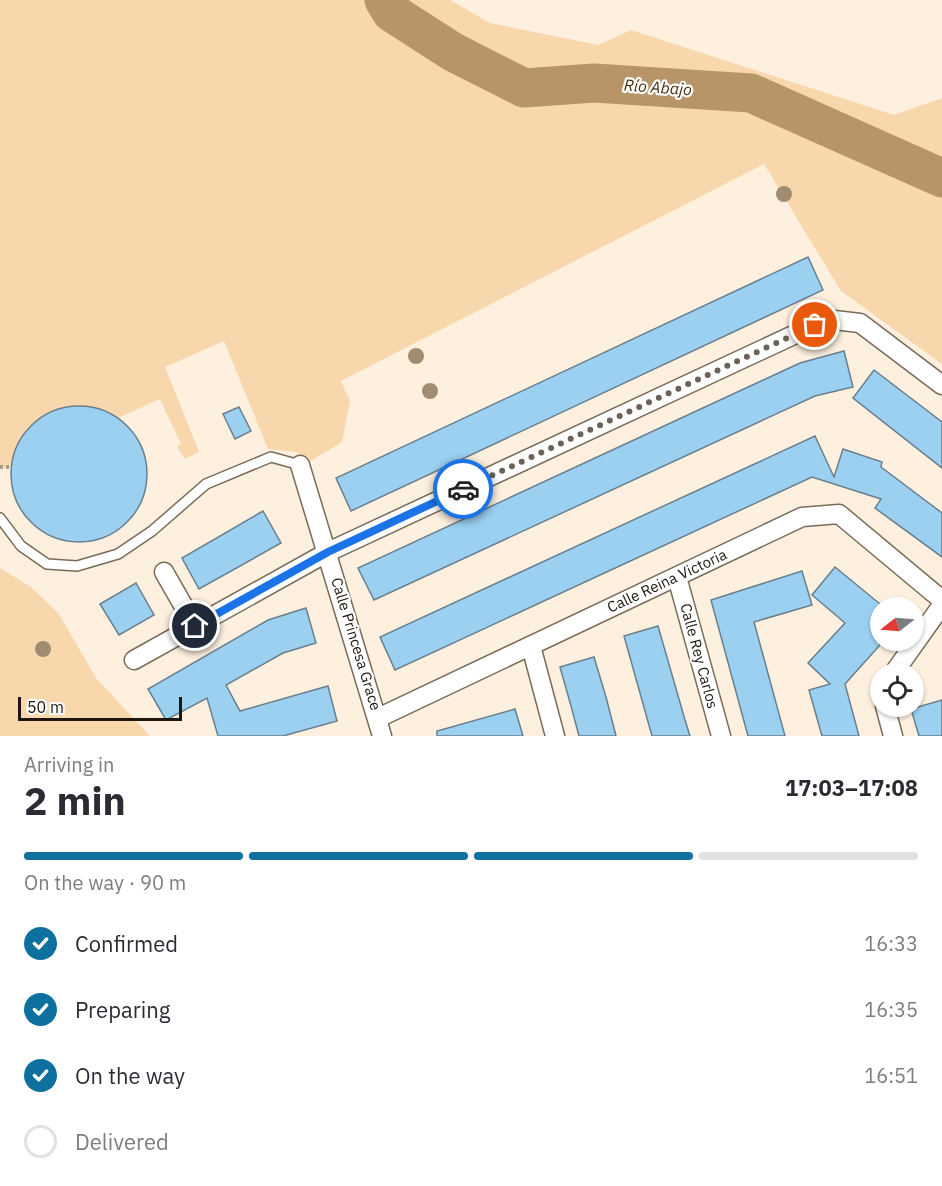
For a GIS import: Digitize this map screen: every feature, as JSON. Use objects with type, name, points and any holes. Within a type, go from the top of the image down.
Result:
[{"type":"street","points":[[134,660],[328,552],[815,325],[834,320],[860,323],[942,385]]},
{"type":"street","name":"Calle Princesa Grace","points":[[300,465],[380,727]]},
{"type":"street","name":"Calle Reina Victoria","points":[[380,727],[531,646],[802,517],[839,514],[942,600]]},
{"type":"street","points":[[164,572],[195,626]]},
{"type":"street","name":"Calle Rey Carlos","points":[[677,577],[721,736]]},
{"type":"street","points":[[900,663],[942,605]]},
{"type":"street","points":[[531,646],[555,736]]},
{"type":"street","points":[[888,717],[893,736]]},
{"type":"lane","points":[[0,518],[21,546],[47,564],[77,566],[118,554],[152,531],[206,484],[272,457],[300,465]]},
{"type":"path","points":[[0,467],[11,467]]},
{"type":"shaded area","points":[[0,0],[450,0],[490,23],[598,45],[631,30],[894,115],[942,98],[942,364],[841,291],[764,164],[341,381],[350,401],[342,442],[309,462],[296,452],[268,449],[224,341],[165,367],[199,452],[185,459],[177,447],[181,444],[160,399],[118,418],[101,410],[84,407],[67,407],[51,412],[36,421],[24,433],[11,467],[0,468]]},
{"type":"shaded area","points":[[0,568],[31,587],[59,614],[96,678],[150,736],[0,736]]},
{"type":"building","points":[[808,257],[823,290],[351,511],[336,478]]},
{"type":"building","points":[[844,351],[853,387],[815,396],[374,600],[358,568],[800,363]]},
{"type":"building","points":[[874,370],[942,422],[942,468],[853,398]]},
{"type":"building","points":[[79,406],[105,411],[117,417],[127,426],[136,436],[142,448],[147,474],[142,500],[136,512],[127,522],[117,531],[105,537],[79,542],[53,537],[41,531],[31,522],[22,512],[16,500],[11,474],[16,448],[22,436],[31,426],[41,417],[53,411]]},
{"type":"building","points":[[239,407],[251,431],[235,439],[223,414]]},
{"type":"building","points":[[815,436],[834,477],[843,449],[882,462],[881,467],[942,513],[942,557],[875,508],[881,499],[812,477],[395,670],[380,637]]},
{"type":"building","points":[[263,511],[281,543],[199,589],[182,558]]},
{"type":"building","points":[[835,567],[871,597],[870,651],[875,651],[845,684],[859,736],[822,736],[809,690],[830,684],[808,663],[845,623],[812,595]]},
{"type":"building","points":[[802,571],[812,605],[754,622],[785,736],[748,736],[711,600]]},
{"type":"building","points":[[136,583],[154,615],[119,635],[100,604]]},
{"type":"building","points":[[306,608],[316,643],[283,653],[226,685],[240,711],[328,686],[337,721],[283,736],[218,736],[207,698],[166,720],[148,689],[268,620]]},
{"type":"building","points":[[658,626],[690,736],[652,736],[624,636]]},
{"type":"building","points":[[594,657],[616,736],[579,736],[560,667]]},
{"type":"building","points":[[942,700],[942,736],[919,736],[913,717],[924,717],[924,705]]},
{"type":"building","points":[[515,709],[523,736],[437,736],[437,731]]},
{"type":"waterway","name":"Río Abajo","points":[[384,0],[391,12],[453,52],[524,88],[594,83],[751,93],[942,178]]},
{"type":"way so far","points":[[463,489],[815,325]]},
{"type":"route","points":[[195,626],[328,552],[463,489]]}]
